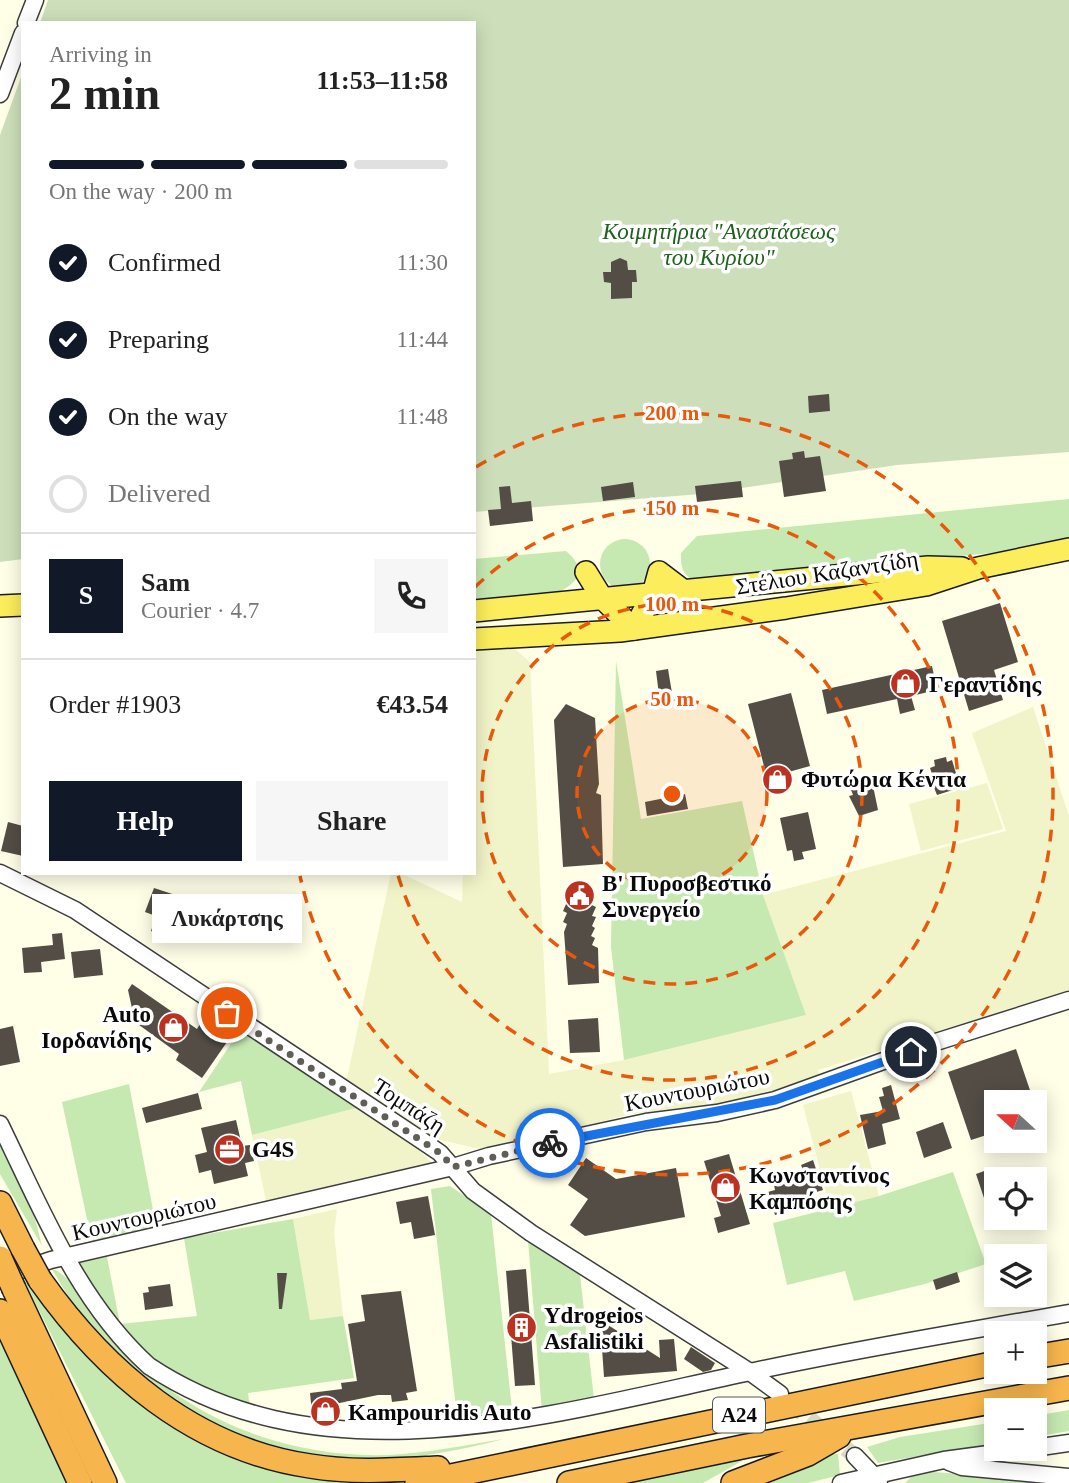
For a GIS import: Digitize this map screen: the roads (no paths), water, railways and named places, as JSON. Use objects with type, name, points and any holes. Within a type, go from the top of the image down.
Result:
[{"type":"highway","name":"Α24","points":[[0,1203],[40,1280],[83,1335],[131,1383],[171,1413],[222,1440],[281,1460],[309,1466],[367,1471],[483,1468],[984,1365]]},
{"type":"highway","points":[[0,1258],[7,1283],[105,1483]]},
{"type":"highway","points":[[0,1311],[80,1483]]},
{"type":"highway","points":[[1047,1355],[1069,1351]]},
{"type":"highway","name":"Α24","points":[[733,1483],[808,1454],[858,1426],[1069,1388]]},
{"type":"highway","points":[[569,1483],[858,1426]]},
{"type":"highway","points":[[418,1483],[483,1468]]},
{"type":"main road","name":"Στέλιου Καζαντζίδη","points":[[476,639],[634,629],[926,585],[978,568],[1069,549]]},
{"type":"main road","name":"Στέλιου Καζαντζίδη","points":[[476,611],[928,566],[978,568]]},
{"type":"main road","points":[[558,604],[577,592],[586,572],[602,598],[634,629],[653,594],[659,572],[684,590]]},
{"type":"main road","points":[[0,606],[21,605]]},
{"type":"street","points":[[27,21],[35,0]]},
{"type":"street","points":[[0,94],[21,38]]},
{"type":"street","name":"Τομπάζη","points":[[0,873],[75,910],[421,1140],[440,1153],[472,1191],[531,1233],[750,1372],[780,1394]]},
{"type":"street","name":"Κουντουριώτου","points":[[7,1283],[68,1258],[453,1167],[489,1156],[646,1122],[718,1113],[775,1100],[936,1042],[1069,1000]]},
{"type":"street","points":[[0,1124],[68,1258],[98,1310],[123,1342],[152,1369],[184,1393],[254,1430]]},
{"type":"street","points":[[437,1445],[491,1435],[750,1372],[1069,1313]]},
{"type":"street","points":[[1047,1446],[1069,1443]]},
{"type":"street","points":[[841,1483],[878,1479],[944,1460],[984,1455]]},
{"type":"street","points":[[855,1456],[878,1479]]},
{"type":"street","points":[[944,1460],[962,1467],[1069,1477]]},
{"type":"tunnel","points":[[790,1403],[855,1456]]},
{"type":"place","name":"Γεραντίδης","points":[[906,684]]},
{"type":"place","name":"Φυτώρια Κέντια","points":[[778,779]]},
{"type":"place","name":"Β' Πυροσβεστικό Συνεργείο","points":[[579,896]]},
{"type":"place","name":"Λυκάρτσης","points":[[227,1013]]},
{"type":"place","name":"Auto Ιορδανίδης","points":[[174,1027]]},
{"type":"place","name":"G4S","points":[[229,1149]]},
{"type":"place","name":"Κωνσταντίνος Καμπόσης","points":[[726,1188]]},
{"type":"place","name":"Ydrogeios Asfalistiki","points":[[521,1328]]},
{"type":"place","name":"Kampouridis Auto","points":[[325,1412]]},
{"type":"park label","name":"Κοιμητήρια \"Αναστάσεως του Κυρίου\"","points":[[719,244]]}]
